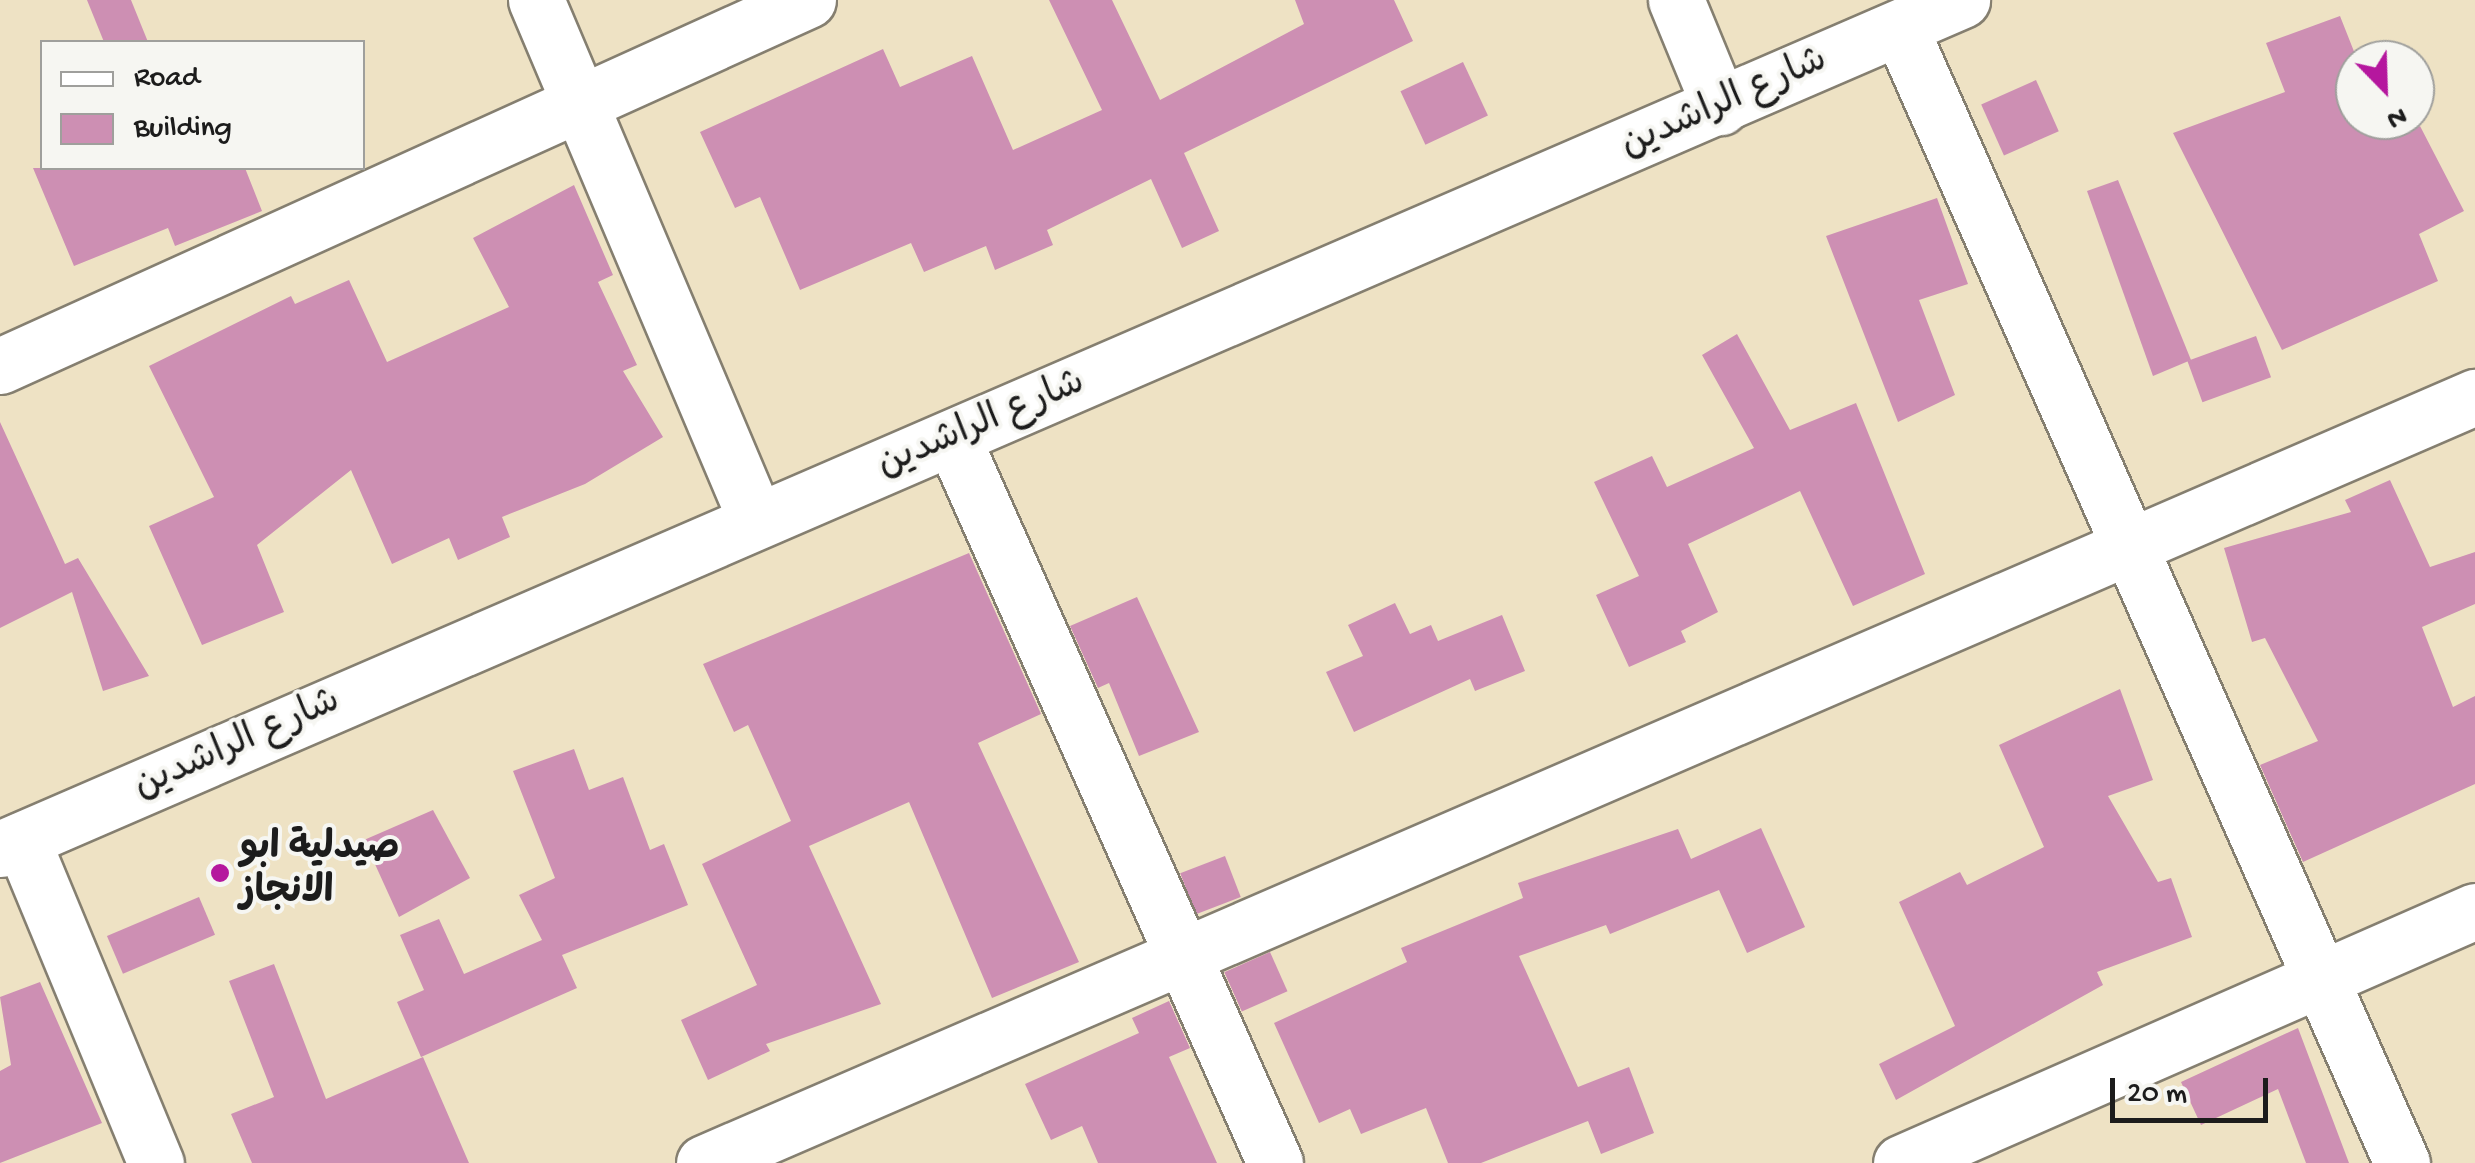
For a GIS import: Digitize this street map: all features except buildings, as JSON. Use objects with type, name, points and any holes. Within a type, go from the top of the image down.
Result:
[{"type":"street","points":[[536,0],[756,520]]},
{"type":"street","points":[[0,366],[808,0]]},
{"type":"street","points":[[1676,0],[1720,108]]},
{"type":"street","name":"شارع الراشدين","points":[[11,845],[1962,0]]},
{"type":"street","points":[[1900,28],[2322,974],[2402,1163]]},
{"type":"street","points":[[704,1163],[2134,550],[2475,397]]},
{"type":"street","points":[[954,439],[1188,956],[1276,1163]]},
{"type":"street","points":[[11,845],[156,1163]]},
{"type":"street","points":[[1901,1163],[2322,974],[2475,911]]},
{"type":"place","name":"صيدلية ابو الانجاز","points":[[220,873]]}]
